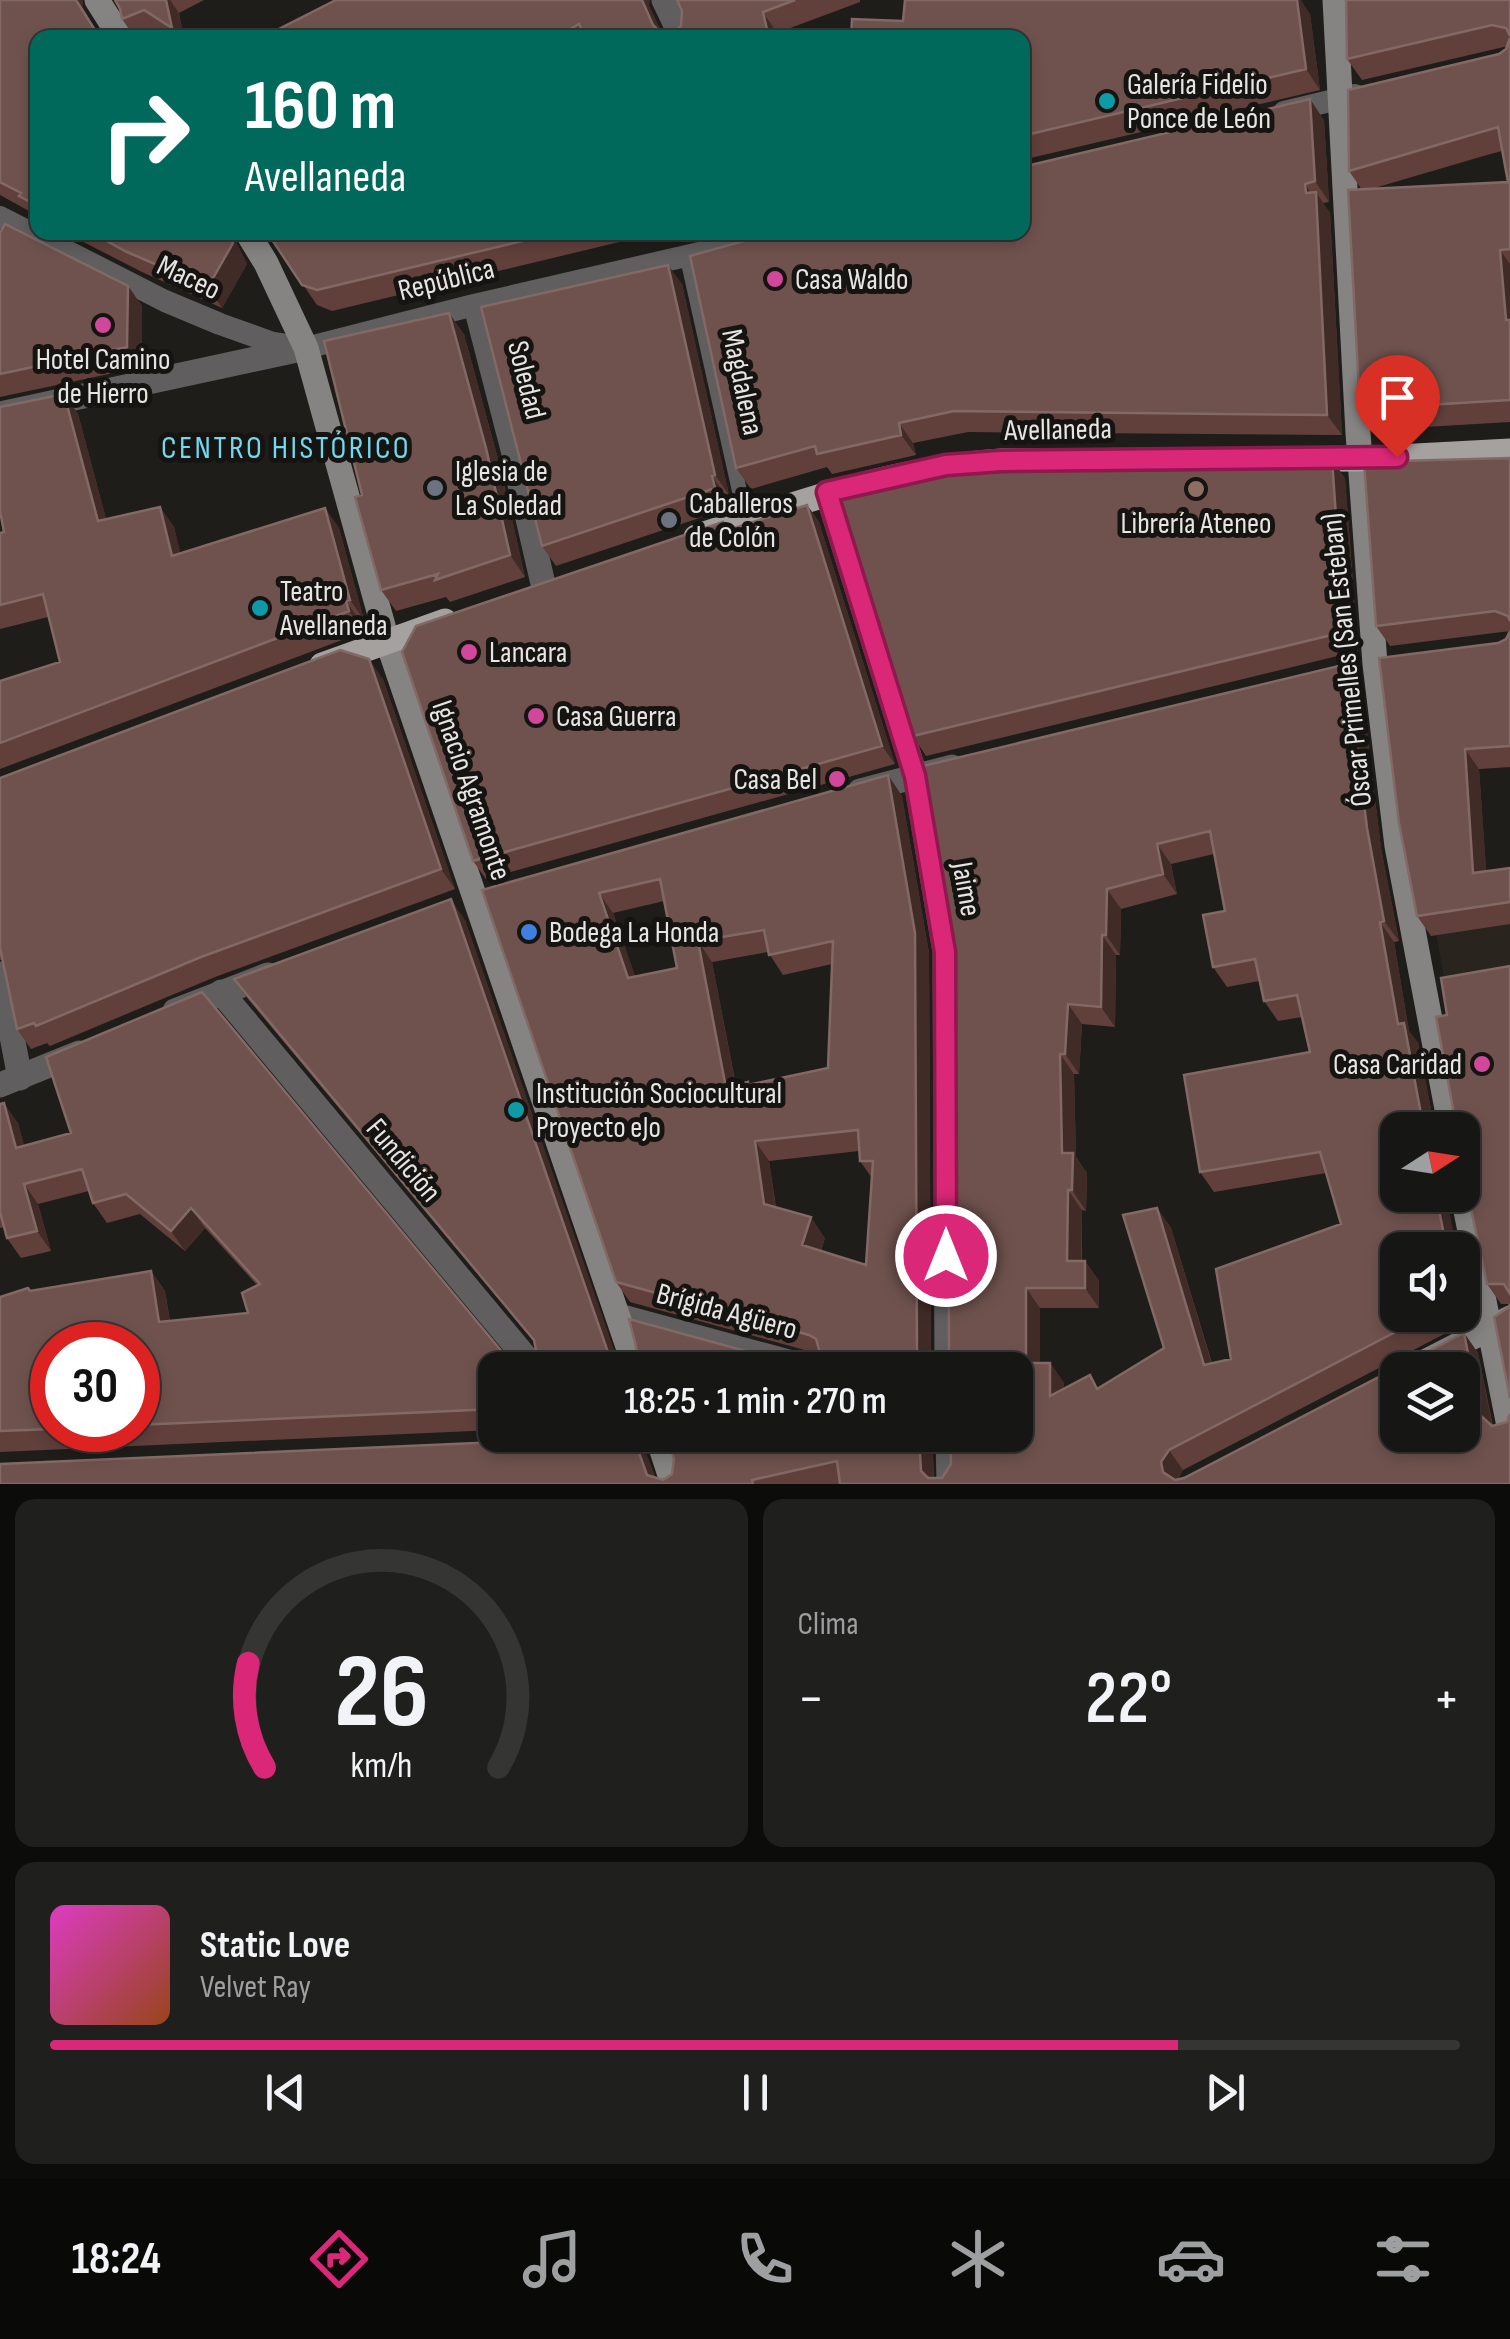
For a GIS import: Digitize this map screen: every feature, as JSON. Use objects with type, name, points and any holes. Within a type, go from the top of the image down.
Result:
[{"type":"main road","points":[[97,0],[117,30]]},
{"type":"main road","name":"Óscar Primelles (San Esteban)","points":[[1329,5],[1376,664],[1397,846],[1448,1112]]},
{"type":"main road","name":"Ignacio Agramonte","points":[[251,240],[306,348],[387,640],[630,1352]]},
{"type":"main road","name":"Avellaneda","points":[[672,545],[827,492],[946,465],[1001,461],[1360,460],[1510,451]]},
{"type":"main road","points":[[294,675],[476,610]]},
{"type":"main road","points":[[1468,1212],[1499,1323],[1510,1431]]},
{"type":"main road","points":[[1443,1352],[1499,1323]]},
{"type":"main road","points":[[663,1452],[673,1484]]},
{"type":"street","points":[[664,0],[678,30]]},
{"type":"street","points":[[1264,117],[1376,90]]},
{"type":"street","name":"Maceo","points":[[0,217],[30,232]]},
{"type":"street","name":"Maceo","points":[[45,240],[165,301],[220,324],[273,343],[306,348]]},
{"type":"street","name":"República","points":[[0,414],[306,348],[755,240]]},
{"type":"street","name":"Soledad","points":[[474,305],[544,588]]},
{"type":"street","name":"Jaime","points":[[827,492],[915,776],[945,952],[947,1352]]},
{"type":"street","points":[[839,797],[973,762]]},
{"type":"street","points":[[148,1023],[293,966]]},
{"type":"street","points":[[0,974],[10,1082],[93,1046]]},
{"type":"street","name":"Fundición","points":[[221,992],[521,1352]]},
{"type":"street","name":"Brígida Agüero","points":[[619,1316],[752,1352]]},
{"type":"street","points":[[948,1452],[949,1484]]},
{"type":"lane","name":"Magdalena","points":[[688,256],[746,520]]},
{"type":"shaded area","points":[[1510,886],[1510,1024],[1454,1033],[1430,900]]},
{"type":"building","points":[[0,0],[76,0],[95,30],[30,30],[30,202],[0,182]]},
{"type":"building","points":[[115,0],[166,0],[172,28],[144,10],[122,19]]},
{"type":"building","points":[[336,0],[642,0],[658,30],[582,30],[579,24],[569,30],[277,30]]},
{"type":"building","points":[[677,0],[795,0],[763,12],[767,30],[676,30],[681,26],[682,11]]},
{"type":"building","points":[[905,0],[1297,0],[1306,69],[1030,134],[1030,30],[851,30],[852,19],[903,21]]},
{"type":"building","points":[[1346,0],[1510,0],[1510,36],[1506,28],[1492,25],[1347,59]]},
{"type":"building","points":[[1510,38],[1510,249],[1500,250],[1506,320],[1510,320],[1510,400],[1360,409],[1348,190],[1508,182],[1498,127],[1349,171],[1348,90],[1499,54]]},
{"type":"building","points":[[1310,99],[1315,181],[1305,184],[1306,193],[1316,192],[1327,415],[954,411],[899,423],[901,435],[817,454],[815,446],[736,468],[690,256],[747,240],[1030,240],[1030,165]]},
{"type":"building","name":"Hotel Camino de Hierro","points":[[5,224],[30,240],[128,286],[127,347],[0,374],[0,233]]},
{"type":"building","points":[[105,240],[233,243],[208,287]]},
{"type":"building","points":[[272,240],[526,240],[317,290],[302,285]]},
{"type":"building","points":[[668,265],[715,488],[542,546],[481,307]]},
{"type":"building","name":"Iglesia de La Soledad","points":[[449,313],[510,555],[435,580],[438,574],[381,590],[355,497],[362,495],[324,341]]},
{"type":"building","points":[[64,394],[98,521],[160,507],[172,556],[325,508],[350,600],[346,601],[349,611],[0,743],[0,681],[60,662],[43,594],[0,605],[0,533],[4,532],[0,511],[0,407]]},
{"type":"building","points":[[1510,458],[1510,621],[1508,616],[1495,611],[1376,626],[1364,462]]},
{"type":"building","points":[[1332,459],[1344,632],[913,736],[834,485],[909,468],[1195,465]]},
{"type":"building","points":[[807,505],[882,746],[473,861],[402,652],[416,626],[723,522],[725,531]]},
{"type":"building","points":[[1510,631],[1510,746],[1465,749],[1473,873],[1510,868],[1510,902],[1417,916],[1399,823],[1379,658],[1498,643]]},
{"type":"building","points":[[340,650],[369,659],[441,869],[201,957],[36,1026],[34,1023],[17,1029],[0,948],[0,778]]},
{"type":"building","points":[[1347,664],[1367,828],[1384,921],[1380,922],[1398,1024],[1404,1023],[1421,1112],[1380,1112],[1380,1212],[1439,1212],[1443,1232],[1380,1232],[1380,1332],[1395,1332],[1169,1450],[1161,1462],[1163,1472],[1175,1480],[1184,1478],[1380,1376],[1380,1452],[1480,1452],[1480,1415],[1492,1426],[1507,1422],[1510,1414],[1510,1484],[840,1484],[837,1461],[752,1480],[753,1484],[0,1484],[0,1464],[478,1443],[478,1452],[639,1452],[647,1475],[663,1480],[672,1474],[672,1452],[920,1452],[921,1471],[928,1478],[942,1478],[951,1464],[951,1452],[1033,1452],[1033,1363],[1050,1363],[1050,1396],[1090,1375],[1097,1389],[1164,1348],[1123,1215],[1157,1208],[1204,1365],[1231,1359],[1216,1269],[1341,1224],[1320,1152],[1200,1172],[1184,1075],[1310,1052],[1297,995],[1264,1001],[1255,959],[1213,967],[1203,915],[1225,911],[1210,831],[1157,844],[1163,874],[1107,889],[1101,1007],[1068,1004],[1065,1054],[1060,1054],[1062,1153],[1073,1153],[1067,1261],[1085,1261],[1085,1288],[1026,1288],[1026,1352],[948,1352],[947,932],[919,767]]},
{"type":"building","points":[[888,775],[915,933],[917,1350],[820,1352],[816,1339],[809,1335],[616,1282],[482,890]],"holes":[[[660,879],[677,968],[628,978],[599,893]],[[764,930],[769,955],[833,941],[828,1068],[726,1088],[698,941]],[[858,1130],[860,1161],[873,1161],[866,1265],[802,1245],[811,1217],[764,1204],[755,1141]]]},
{"type":"building","points":[[451,899],[608,1352],[536,1352],[534,1340],[234,979]]},
{"type":"building","points":[[1510,966],[1510,1294],[1504,1284],[1487,1284],[1480,1232],[1476,1232],[1472,1212],[1480,1212],[1480,1112],[1452,1112],[1436,1017],[1447,1015],[1441,978]]},
{"type":"building","points":[[202,992],[502,1352],[478,1352],[478,1410],[160,1424],[159,1322],[248,1313],[242,1293],[260,1284],[191,1208],[171,1231],[126,1194],[93,1203],[82,1169],[24,1184],[37,1231],[7,1238],[0,1212],[0,1104],[4,1103],[16,1148],[71,1133],[46,1057]]},
{"type":"building","points":[[151,1271],[159,1322],[30,1322],[30,1430],[0,1431],[0,1297],[28,1288],[30,1291]]},
{"type":"building","points":[[1510,1304],[1510,1398],[1494,1317]]},
{"type":"building","points":[[629,1319],[749,1352],[637,1352]]},
{"type":"building","points":[[1464,1333],[1468,1352],[1427,1352]]},
{"type":"place","name":"Galería Fidelio Ponce de León","points":[[1107,101]]},
{"type":"place","name":"Casa Waldo","points":[[775,279]]},
{"type":"place","name":"Hotel Camino de Hierro","points":[[103,325]]},
{"type":"place","name":"Iglesia de La Soledad","points":[[435,488]]},
{"type":"place","name":"Librería Ateneo","points":[[1196,489]]},
{"type":"place","name":"Caballeros de Colón","points":[[669,520]]},
{"type":"place","name":"Teatro Avellaneda","points":[[260,608]]},
{"type":"place","name":"Lancara","points":[[469,652]]},
{"type":"place","name":"Casa Guerra","points":[[536,716]]},
{"type":"place","name":"Casa Bel","points":[[837,779]]},
{"type":"place","name":"Bodega La Honda","points":[[529,932]]},
{"type":"place","name":"Casa Caridad","points":[[1482,1064]]},
{"type":"place","name":"Institución Sociocultural Proyecto eJo","points":[[516,1110]]},
{"type":"district","name":"CENTRO HISTÓRICO","points":[[286,447]]},
{"type":"route","points":[[946,1256],[945,952],[915,776],[827,492],[946,465],[1001,461],[1397,457]]}]
